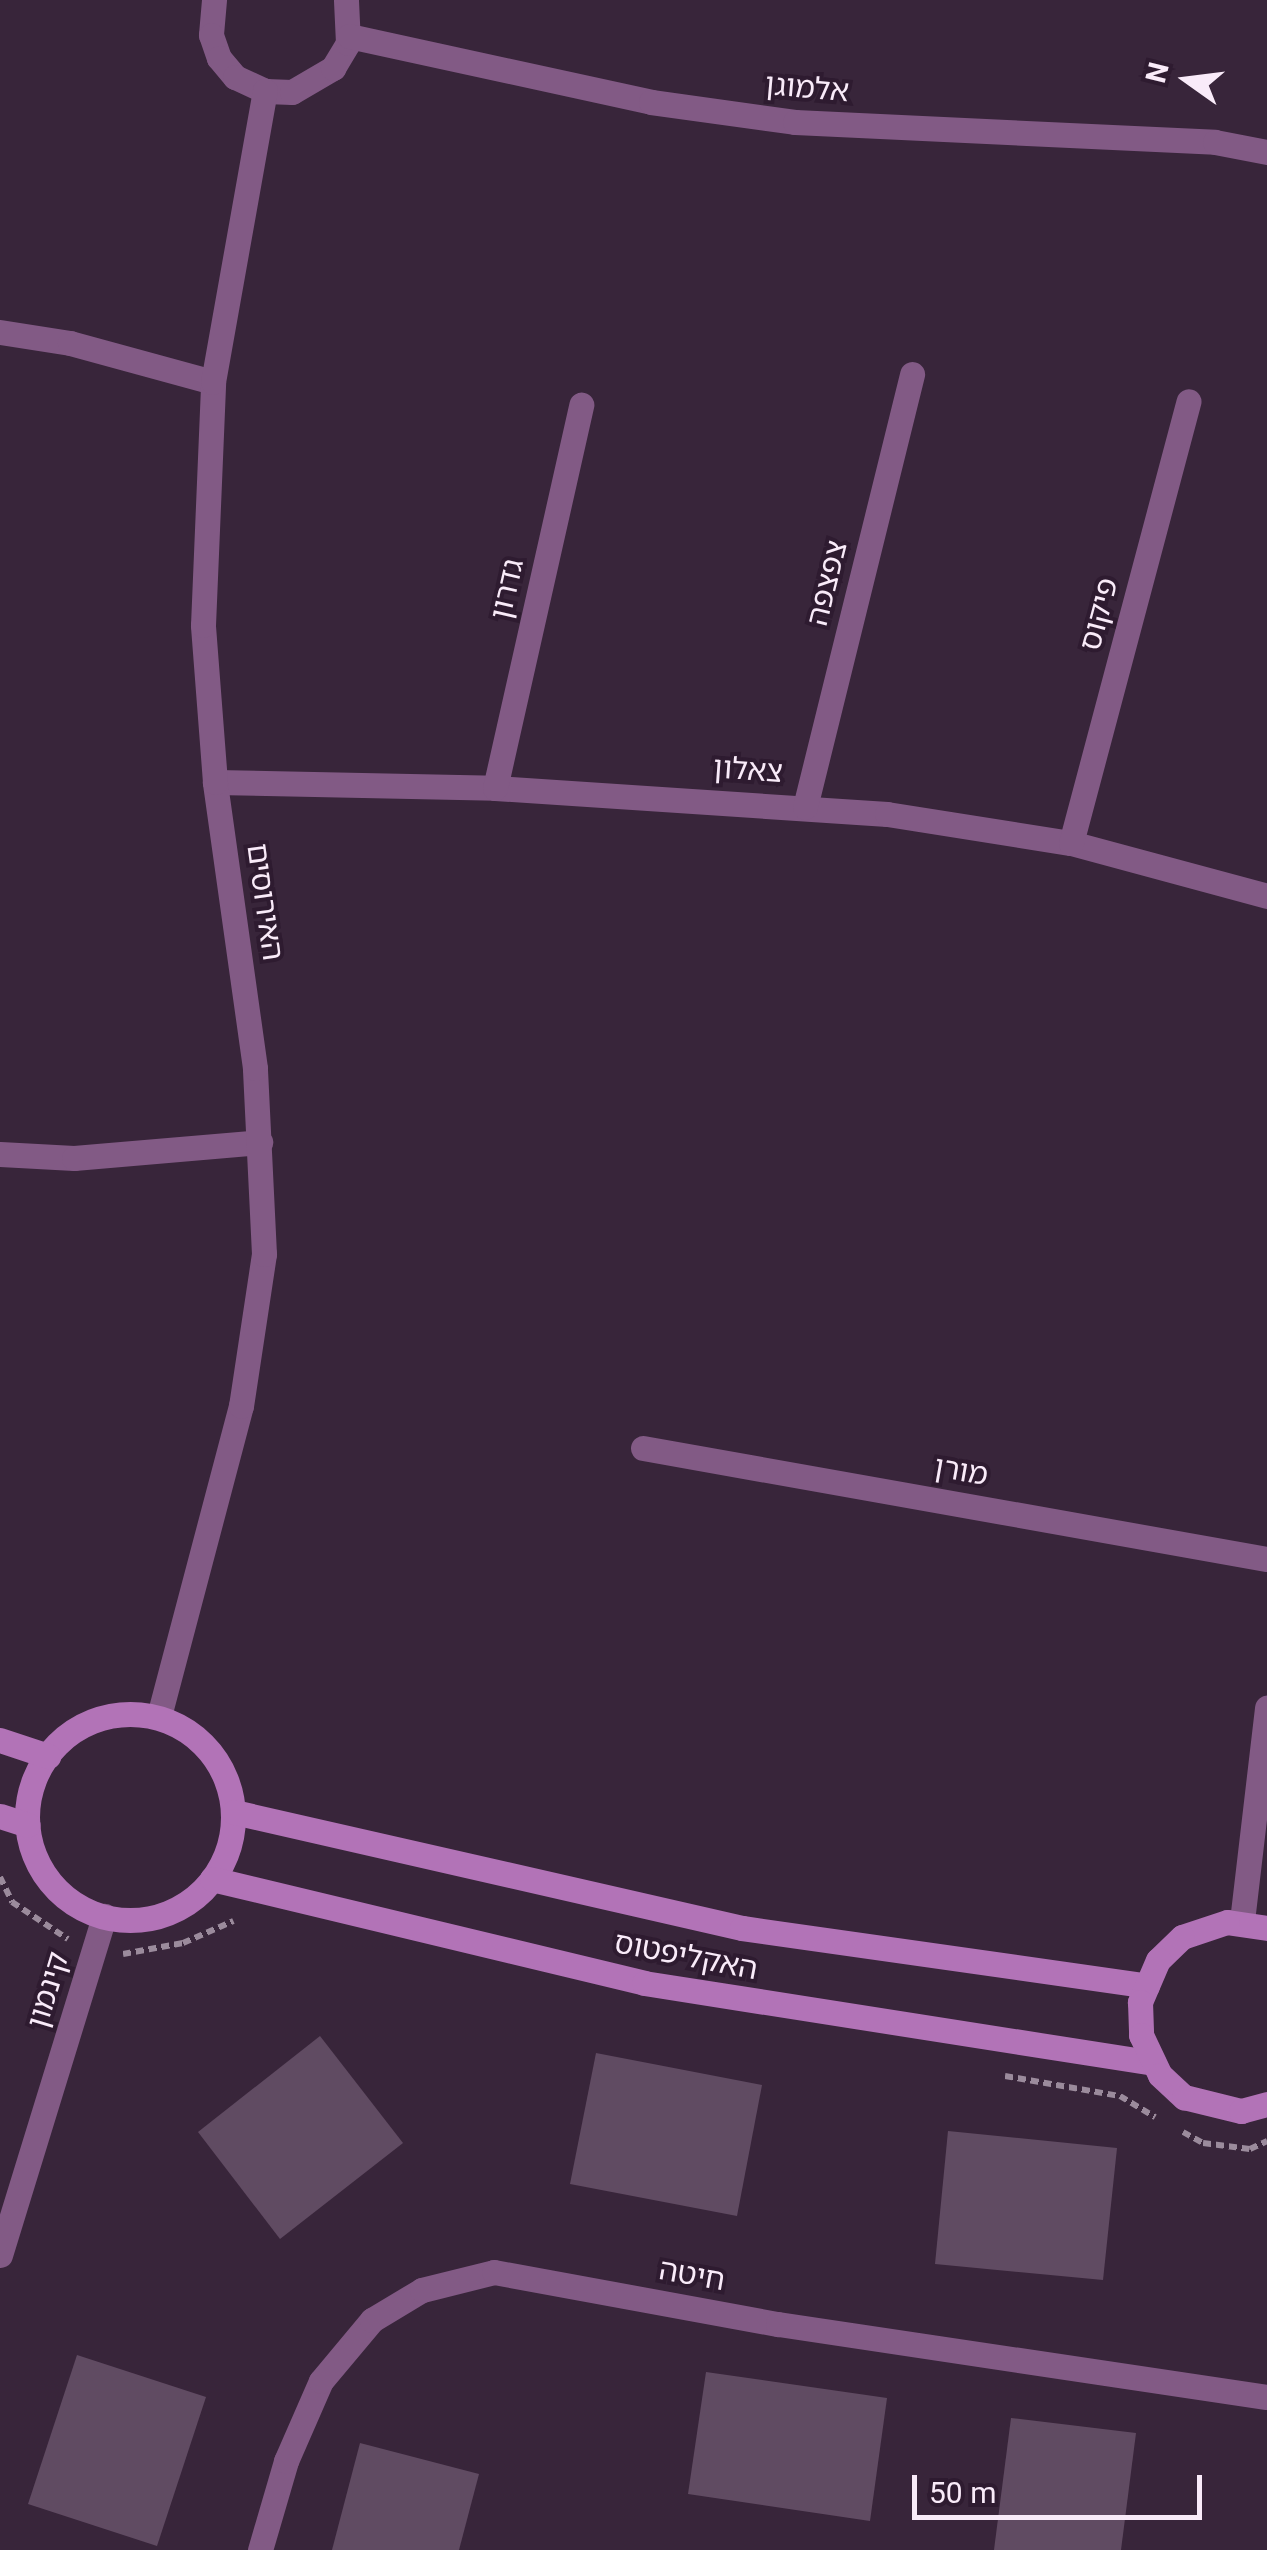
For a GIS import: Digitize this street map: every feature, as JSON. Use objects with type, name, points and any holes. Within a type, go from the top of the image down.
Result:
[{"type":"main road","points":[[159,1716],[186,1727],[212,1752],[234,1812],[222,1868],[173,1912],[138,1922],[84,1911],[55,1889],[40,1869],[28,1825],[28,1797],[48,1756],[66,1735],[98,1717],[159,1716]]},
{"type":"main road","points":[[0,1740],[48,1756]]},
{"type":"main road","name":"האקליפטוס","points":[[234,1812],[437,1864],[742,1928],[1147,1986]]},
{"type":"main road","points":[[0,1816],[28,1825]]},
{"type":"main road","name":"האקליפטוס","points":[[212,1880],[644,1982],[1154,2063]]},
{"type":"main road","points":[[1255,1925],[1182,1937],[1158,1960],[1147,1986],[1141,2035],[1154,2063],[1184,2098],[1208,2108],[1241,2111],[1267,2104]]},
{"type":"street","points":[[214,0],[211,35],[219,58],[235,77],[266,91],[315,84],[334,68],[349,36],[346,0]]},
{"type":"street","name":"אלמוגן","points":[[349,36],[651,102],[795,122],[1215,142],[1267,152]]},
{"type":"street","name":"האירוסים","points":[[159,1716],[241,1406],[264,1254],[260,1142],[215,782],[203,625],[213,382],[266,91]]},
{"type":"street","points":[[0,332],[70,343],[213,382]]},
{"type":"street","name":"צפצפה","points":[[806,807],[912,374]]},
{"type":"street","name":"פיקוס","points":[[1071,843],[1190,401]]},
{"type":"street","name":"גדרון","points":[[496,788],[582,406]]},
{"type":"street","name":"צאלון","points":[[215,782],[496,788],[806,807],[987,826],[1071,843],[1267,896]]},
{"type":"street","points":[[0,1154],[74,1158],[260,1142]]},
{"type":"street","name":"מורן","points":[[643,1448],[1267,1558]]},
{"type":"street","points":[[1255,1925],[1267,1708]]},
{"type":"street","name":"קינמון","points":[[0,2255],[104,1916]]},
{"type":"street","name":"חיטה","points":[[260,2550],[286,2461],[321,2381],[360,2336],[422,2290],[494,2272],[778,2324],[1267,2397]]},
{"type":"building","points":[[320,2036],[403,2143],[280,2239],[198,2132]]},
{"type":"building","points":[[596,2053],[762,2085],[737,2216],[570,2184]]},
{"type":"building","points":[[948,2131],[1117,2148],[1103,2280],[935,2264]]},
{"type":"building","points":[[77,2355],[206,2397],[157,2546],[28,2504]]},
{"type":"building","points":[[706,2372],[887,2398],[870,2521],[688,2494]]},
{"type":"building","points":[[1011,2418],[1136,2433],[1121,2550],[994,2550]]},
{"type":"building","points":[[360,2443],[479,2474],[459,2550],[332,2550]]}]
